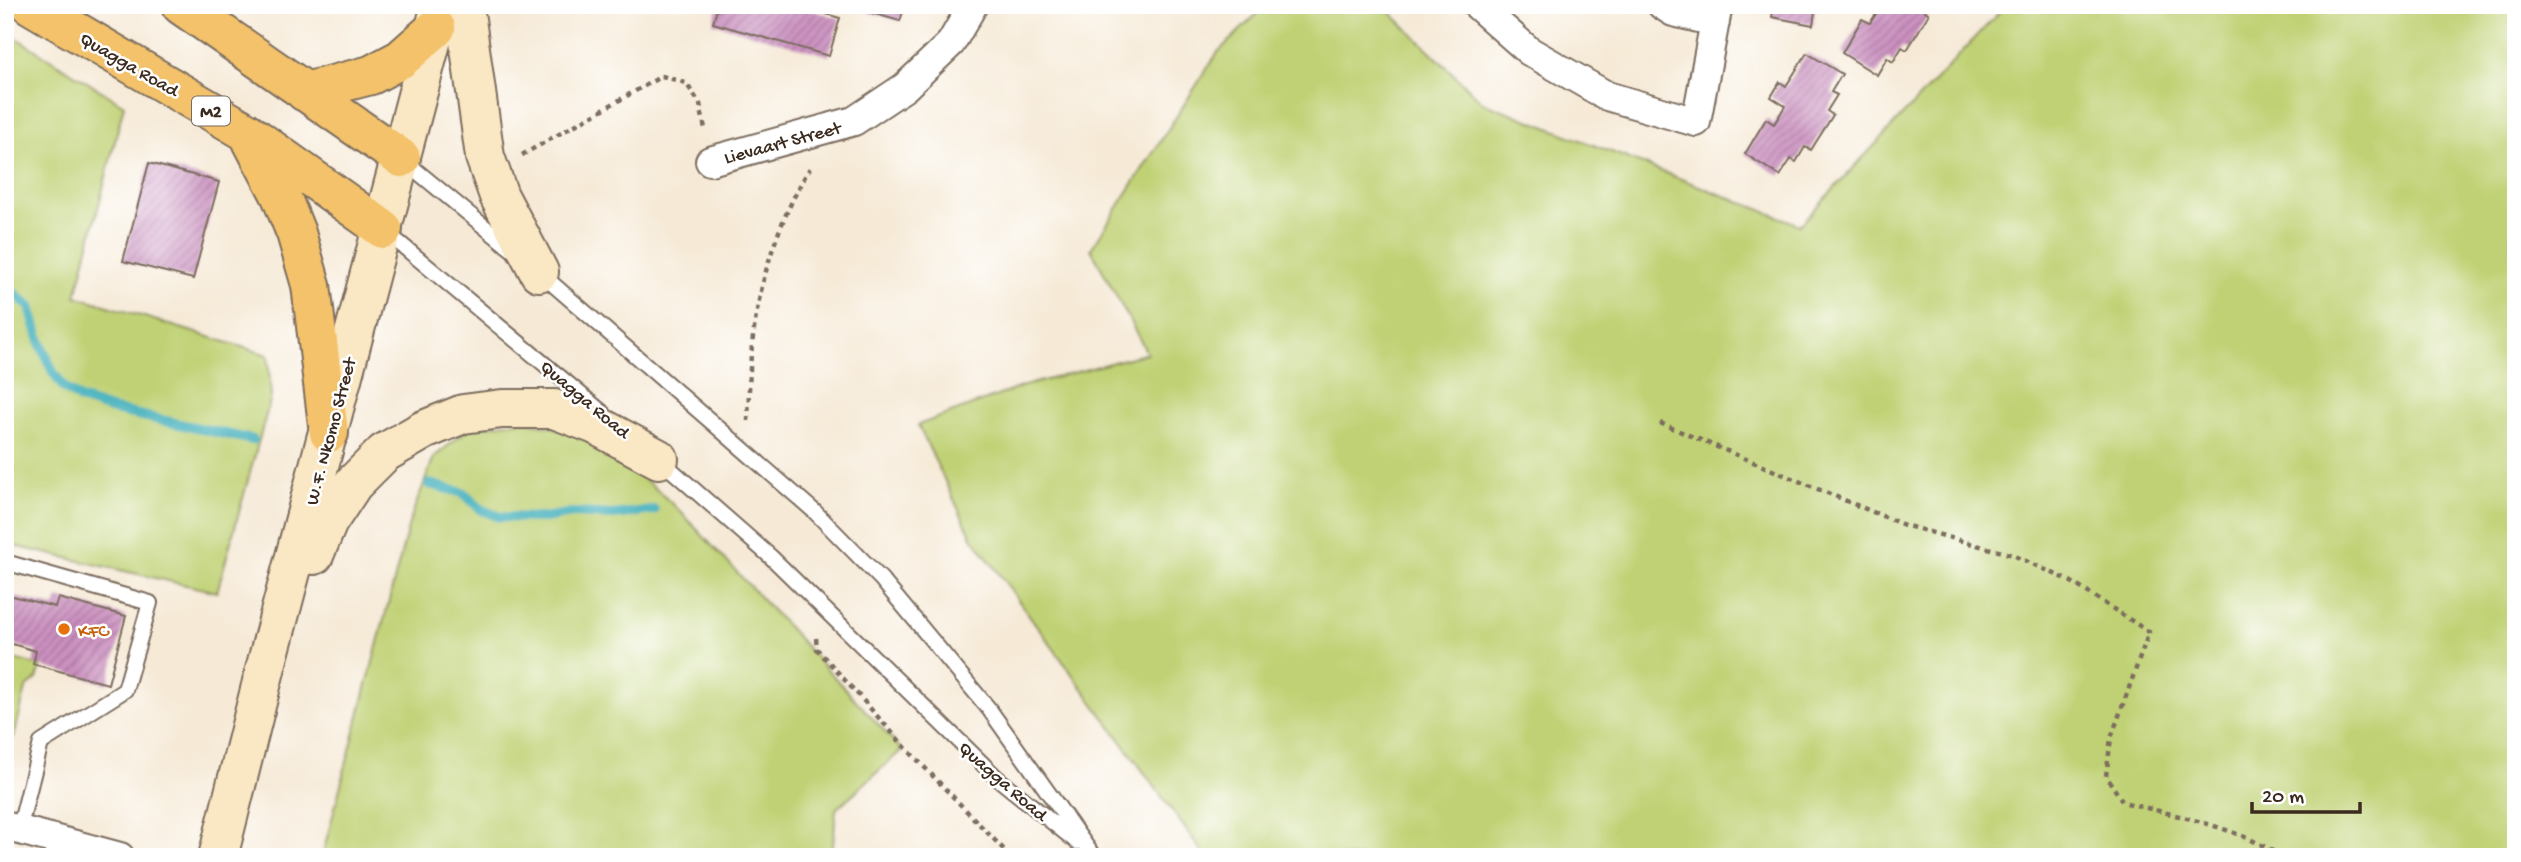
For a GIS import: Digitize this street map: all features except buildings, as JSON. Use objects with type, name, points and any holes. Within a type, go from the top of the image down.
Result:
[{"type":"main road","name":"Quagga Road","points":[[31,5],[247,132],[383,229]]},
{"type":"main road","name":"Quagga Road","points":[[181,5],[401,158]]},
{"type":"main road","points":[[305,92],[371,75],[401,59],[447,13]]},
{"type":"main road","points":[[447,13],[485,157],[499,196],[539,272]]},
{"type":"main road","name":"W.F. Nkomo Street","points":[[218,857],[401,158],[447,13]]},
{"type":"main road","points":[[247,132],[282,196],[311,285],[329,433]]},
{"type":"main road","points":[[266,666],[328,522],[340,503],[353,484],[384,453],[424,430],[463,414],[502,409],[554,409],[596,425],[659,459]]},
{"type":"street","name":"Lievaart Street","points":[[710,161],[854,121],[905,87],[951,43],[973,5]]},
{"type":"street","points":[[1477,5],[1529,51],[1607,96],[1696,122],[1716,14],[1673,12],[1662,5]]},
{"type":"street","points":[[12,828],[120,857]]},
{"type":"lane","name":"Quagga Road","points":[[401,158],[539,272],[814,511],[881,579],[989,709],[1093,855]]},
{"type":"lane","name":"Quagga Road","points":[[383,229],[659,459],[771,557],[996,777],[1093,855]]},
{"type":"lane","points":[[5,562],[150,603],[125,690],[41,743],[12,828]]},
{"type":"path","points":[[491,172],[662,76],[686,83],[700,104],[710,161]]},
{"type":"path","points":[[747,452],[751,346],[763,282],[792,200],[809,168],[854,121]]},
{"type":"path","points":[[1660,423],[1904,524],[2013,555],[2070,581],[2149,632],[2111,738],[2106,776],[2123,802],[2216,827],[2264,845],[2281,857]]},
{"type":"path","points":[[811,595],[817,649],[905,747],[1011,857]]},
{"type":"green space","points":[[1266,5],[1383,5],[1482,102],[1800,225],[2006,5],[2516,5],[2516,857],[1206,857],[972,537],[918,425],[1024,386],[1147,353],[1091,249],[1218,52]]},
{"type":"green space","points":[[5,31],[124,105],[76,296],[268,355],[271,397],[217,592],[5,544]]},
{"type":"green space","points":[[521,421],[566,430],[608,445],[680,511],[902,750],[836,809],[832,857],[322,857],[410,520],[434,457],[470,428]]},
{"type":"green space","points":[[5,657],[41,666],[37,679],[26,688],[14,737],[5,735]]},
{"type":"waterway","points":[[2516,235],[2516,249]]},
{"type":"waterway","points":[[5,285],[30,307],[41,345],[53,372],[64,388],[80,399],[110,409],[253,440]]},
{"type":"waterway","points":[[429,484],[463,493],[482,510],[500,517],[544,518],[572,513],[613,515],[654,510]]},
{"type":"place","name":"KFC","points":[[64,629]]}]
